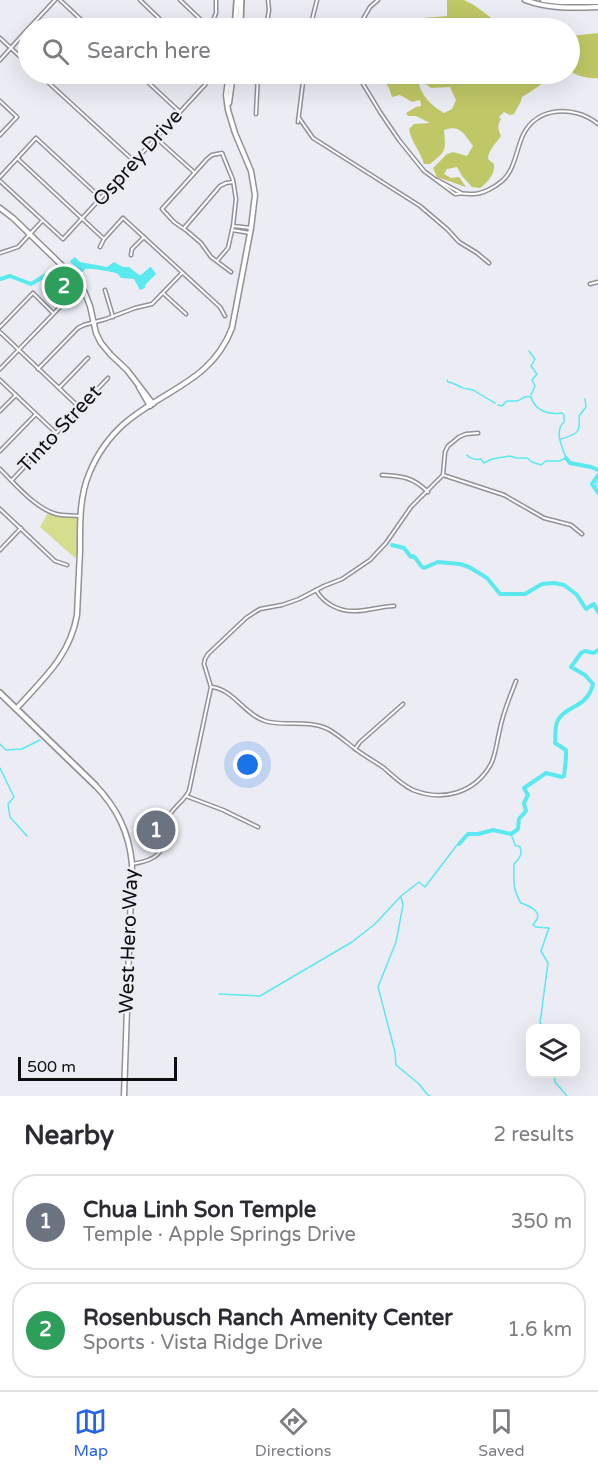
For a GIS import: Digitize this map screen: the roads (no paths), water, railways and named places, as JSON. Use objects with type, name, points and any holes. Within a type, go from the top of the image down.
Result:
[{"type":"main road","points":[[238,18],[239,0]]},
{"type":"main road","name":"West Hero Way","points":[[0,693],[95,785]]},
{"type":"street","points":[[39,18],[55,0]]},
{"type":"street","points":[[60,0],[79,18]]},
{"type":"street","points":[[140,0],[159,18]]},
{"type":"street","points":[[180,0],[198,18]]},
{"type":"street","points":[[214,18],[216,0]]},
{"type":"street","points":[[268,0],[268,18]]},
{"type":"street","points":[[312,18],[317,0]]},
{"type":"street","points":[[364,18],[370,7],[378,0]]},
{"type":"street","points":[[525,0],[554,7],[598,7]]},
{"type":"street","points":[[543,0],[598,2]]},
{"type":"street","points":[[0,38],[18,55]]},
{"type":"street","points":[[0,60],[18,41]]},
{"type":"street","points":[[50,84],[135,161]]},
{"type":"street","points":[[150,84],[180,112]]},
{"type":"street","name":"Osprey Drive","points":[[42,220],[63,239],[205,84]]},
{"type":"street","points":[[16,709],[57,663],[71,639],[77,615],[81,501],[88,476],[98,455],[112,435],[124,424],[205,369],[218,356],[235,319],[255,195],[249,165],[231,123],[226,95],[229,84]]},
{"type":"street","points":[[256,114],[258,84]]},
{"type":"street","points":[[303,84],[299,120],[313,138],[420,206],[459,242],[489,264]]},
{"type":"street","points":[[364,84],[399,140],[421,168],[433,178],[460,193],[481,193],[503,180],[510,170],[525,132],[532,123],[546,114],[561,110],[573,111],[598,124]]},
{"type":"street","points":[[0,101],[17,117],[0,135]]},
{"type":"street","points":[[0,254],[14,249],[42,220],[0,179],[36,138],[101,198]]},
{"type":"street","points":[[156,138],[194,172]]},
{"type":"street","points":[[217,261],[228,248],[236,200],[234,182],[222,153],[212,155],[207,159],[162,209],[174,222],[201,243],[211,257],[231,273]]},
{"type":"street","points":[[17,158],[104,239]]},
{"type":"street","points":[[184,228],[220,186],[234,182]]},
{"type":"street","points":[[0,208],[14,218],[76,279],[90,306],[96,333],[106,349],[136,381],[152,405]]},
{"type":"street","points":[[100,247],[104,239],[123,218],[223,310],[225,316]]},
{"type":"street","points":[[233,226],[250,231]]},
{"type":"street","points":[[232,230],[250,231]]},
{"type":"street","points":[[131,255],[132,249],[144,237]]},
{"type":"street","points":[[38,369],[78,328],[152,304],[182,273]]},
{"type":"street","points":[[590,284],[598,282]]},
{"type":"street","points":[[105,290],[113,317]]},
{"type":"street","points":[[0,327],[33,293],[53,313]]},
{"type":"street","points":[[0,369],[53,313],[66,302],[85,293]]},
{"type":"street","points":[[163,293],[186,314]]},
{"type":"street","points":[[0,333],[80,408]]},
{"type":"street","points":[[59,388],[88,358]]},
{"type":"street","name":"Tinto Street","points":[[12,480],[108,378]]},
{"type":"street","points":[[0,380],[56,433]]},
{"type":"street","points":[[0,411],[16,395]]},
{"type":"street","points":[[0,451],[36,414]]},
{"type":"street","points":[[132,864],[158,855],[172,812],[186,796],[192,780],[211,687],[204,664],[208,654],[246,618],[260,609],[289,603],[342,579],[375,555],[411,507],[443,475],[445,452],[453,440],[478,433]]},
{"type":"street","points":[[0,469],[40,506],[60,515],[81,516]]},
{"type":"street","points":[[382,475],[411,479],[428,492]]},
{"type":"street","points":[[443,475],[504,495],[544,518],[571,525],[582,534]]},
{"type":"street","points":[[0,509],[55,561],[67,566]]},
{"type":"street","points":[[0,550],[21,528]]},
{"type":"street","points":[[316,590],[326,602],[344,610],[359,611],[381,606],[394,606]]},
{"type":"street","points":[[211,687],[226,691],[262,720],[322,727],[334,733],[413,790],[437,796],[462,792],[484,775],[492,762],[504,710],[516,681]]},
{"type":"street","points":[[355,749],[404,704]]},
{"type":"street","name":"West Hero Way","points":[[95,785],[113,805],[122,821],[130,846],[132,864],[124,1096]]},
{"type":"street","points":[[186,796],[258,827]]},
{"type":"water","points":[[75,257],[80,262],[107,267],[114,262],[123,267],[129,267],[139,275],[151,267],[156,274],[145,285],[145,288],[140,290],[134,279],[121,278],[116,273],[85,269],[80,273],[70,261]]},
{"type":"waterway","points":[[0,279],[10,276],[31,284],[58,268]]},
{"type":"waterway","points":[[529,351],[535,359],[531,366],[537,374],[532,380],[535,386],[531,395]]},
{"type":"waterway","points":[[447,380],[473,390],[495,403]]},
{"type":"waterway","points":[[467,455],[474,459],[481,459],[484,463],[510,456],[527,458],[541,465],[546,461],[559,461],[566,458],[559,434],[564,422],[562,413],[539,409],[531,397],[507,401],[502,406],[498,405]]},
{"type":"waterway","points":[[561,439],[578,430],[579,416],[586,407],[585,399]]},
{"type":"waterway","points":[[566,458],[570,463],[598,470]]},
{"type":"waterway","points":[[598,475],[592,484],[598,493]]},
{"type":"waterway","points":[[596,489],[598,481]]},
{"type":"waterway","points":[[392,545],[404,548],[424,568],[438,562],[469,567],[487,578],[500,594],[525,594],[542,584],[564,585],[577,595],[586,609],[594,604],[598,612]]},
{"type":"waterway","points":[[459,844],[468,834],[493,830],[511,834],[518,829],[519,819],[526,811],[524,803],[528,795],[524,788],[546,773],[564,776],[566,750],[555,743],[557,723],[562,715],[586,698],[593,684],[585,675],[571,667],[581,653],[585,651],[594,653],[598,650]]},
{"type":"waterway","points":[[0,744],[6,750],[22,749],[40,740]]},
{"type":"waterway","points":[[0,768],[14,797],[8,804],[10,817],[27,836]]},
{"type":"waterway","points":[[511,834],[515,845],[520,847],[521,852],[514,864],[516,893],[521,903],[538,914],[533,925],[549,928],[541,951],[548,963],[541,1024]]},
{"type":"waterway","points":[[219,994],[260,996],[352,942],[375,924],[401,896],[419,882],[425,887],[457,845]]},
{"type":"waterway","points":[[401,897],[403,905],[396,942],[378,987],[395,1052],[396,1065],[430,1096]]},
{"type":"waterway","points":[[554,1078],[555,1082],[567,1096]]},
{"type":"place","name":"Rosenbusch Ranch Amenity Center","points":[[64,286]]},
{"type":"place","name":"Chua Linh Son Temple","points":[[156,830]]}]
